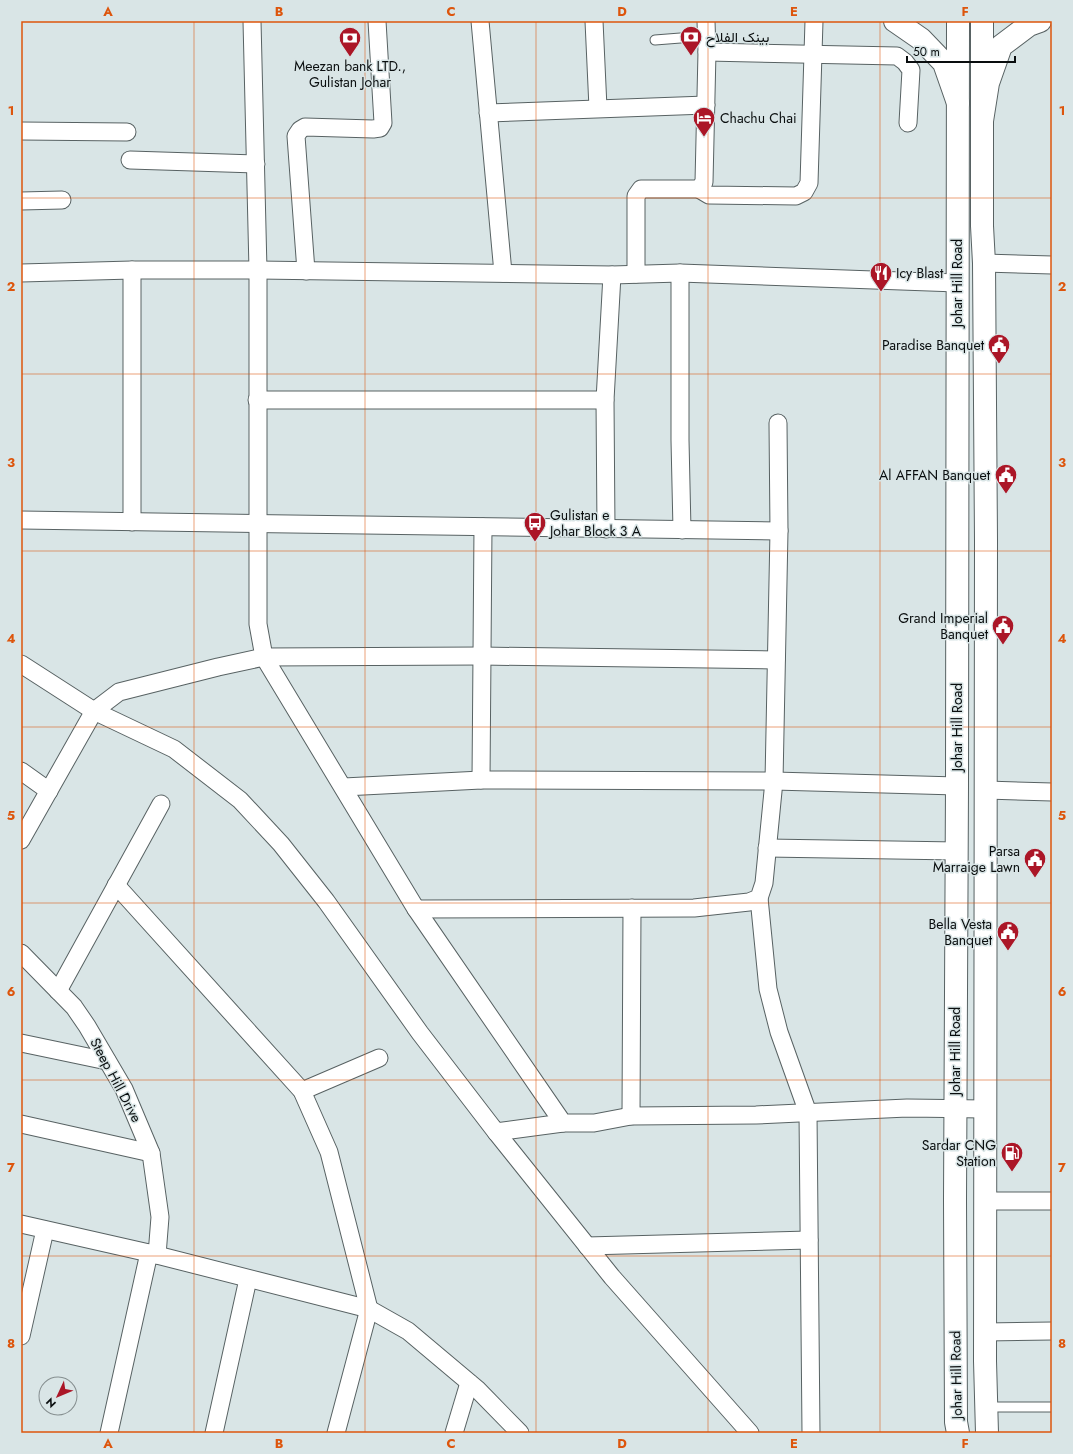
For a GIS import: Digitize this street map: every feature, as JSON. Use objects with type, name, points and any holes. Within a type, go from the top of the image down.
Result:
[{"type":"street","points":[[252,21],[258,270],[258,624],[264,657],[344,787],[416,909],[563,1123]]},
{"type":"street","points":[[306,271],[296,136],[300,130],[305,128],[380,128],[383,123],[377,21]]},
{"type":"street","points":[[480,21],[503,274]]},
{"type":"street","points":[[594,21],[598,108]]},
{"type":"street","points":[[636,274],[636,196],[641,189],[699,189],[709,195],[796,196],[804,192],[809,183],[814,21]]},
{"type":"street","points":[[896,21],[921,39],[944,63],[958,103]]},
{"type":"street","name":"Johar Hill Road","points":[[958,21],[957,851],[955,1108],[956,1406],[958,1433]]},
{"type":"street","name":"Johar Hill Road","points":[[982,21],[986,790],[985,1332],[988,1433]]},
{"type":"street","points":[[982,121],[988,83],[1001,46],[1029,25],[1040,21]]},
{"type":"street","points":[[699,189],[704,182],[706,36],[814,56],[897,56],[905,62],[911,70],[908,123]]},
{"type":"street","points":[[488,113],[706,105]]},
{"type":"street","points":[[21,132],[127,132]]},
{"type":"street","points":[[958,158],[982,154]]},
{"type":"street","points":[[130,160],[256,164]]},
{"type":"street","points":[[21,201],[62,200]]},
{"type":"street","points":[[500,242],[520,268],[522,274]]},
{"type":"street","points":[[984,263],[1052,265]]},
{"type":"street","points":[[21,273],[132,270],[258,270],[612,275],[680,273],[957,283]]},
{"type":"street","points":[[132,270],[132,522]]},
{"type":"street","points":[[680,273],[680,440],[682,530]]},
{"type":"street","points":[[606,529],[605,400],[612,275]]},
{"type":"street","points":[[257,400],[605,400]]},
{"type":"street","points":[[778,423],[779,531],[774,781],[764,882],[759,898],[768,989],[779,1032],[808,1112],[811,1433]]},
{"type":"street","points":[[21,520],[779,531]]},
{"type":"street","points":[[481,780],[483,527]]},
{"type":"street","points":[[21,840],[94,711],[119,692],[210,668],[264,657],[482,656],[776,660]]},
{"type":"street","points":[[21,664],[94,711],[174,749],[240,800],[281,844],[326,901],[420,1033],[496,1132],[587,1246],[617,1283],[750,1433]]},
{"type":"street","points":[[21,771],[49,791]]},
{"type":"street","points":[[344,787],[481,780],[774,781],[957,786]]},
{"type":"street","points":[[986,790],[1052,792]]},
{"type":"street","points":[[58,991],[161,804]]},
{"type":"street","points":[[767,848],[957,851]]},
{"type":"street","points":[[116,885],[302,1092],[329,1152],[369,1309],[336,1433]]},
{"type":"street","points":[[416,909],[694,908],[749,902],[759,898]]},
{"type":"street","points":[[630,1116],[632,908]]},
{"type":"street","name":"Steep Hill Drive","points":[[21,953],[74,1007],[87,1026],[124,1090],[151,1153],[160,1217],[153,1254],[109,1433]]},
{"type":"street","points":[[21,1043],[107,1061]]},
{"type":"street","points":[[302,1092],[379,1058]]},
{"type":"street","points":[[496,1132],[563,1123],[594,1123],[630,1116],[756,1115],[907,1108],[985,1109]]},
{"type":"street","points":[[21,1124],[151,1153]]},
{"type":"street","points":[[985,1201],[1052,1201]]},
{"type":"street","points":[[21,1224],[153,1254],[369,1309],[408,1331],[469,1383],[520,1433]]},
{"type":"street","points":[[21,1336],[45,1230]]},
{"type":"street","points":[[587,1246],[809,1240]]},
{"type":"street","points":[[214,1433],[248,1279]]},
{"type":"street","points":[[985,1332],[1052,1331]]},
{"type":"street","points":[[454,1433],[469,1383]]},
{"type":"lane","points":[[654,40],[706,36]]},
{"type":"lane","points":[[987,1407],[1052,1407]]},
{"type":"place","name":"بینک الفلاح","points":[[691,56]]},
{"type":"place","name":"Meezan bank LTD., Gulistan Johar","points":[[350,58]]},
{"type":"place","name":"Chachu Chai","points":[[704,138]]},
{"type":"place","name":"Icy Blast","points":[[881,292]]},
{"type":"place","name":"Paradise Banquet","points":[[999,364]]},
{"type":"place","name":"Al AFFAN Banquet","points":[[1006,494]]},
{"type":"place","name":"Gulistan e Johar Block 3 A","points":[[535,542]]},
{"type":"place","name":"Grand Imperial Banquet","points":[[1003,646]]},
{"type":"place","name":"Parsa Marraige Lawn","points":[[1035,878]]},
{"type":"place","name":"Bella Vesta Banquet","points":[[1008,952]]},
{"type":"place","name":"Sardar CNG Station","points":[[1012,1172]]}]
